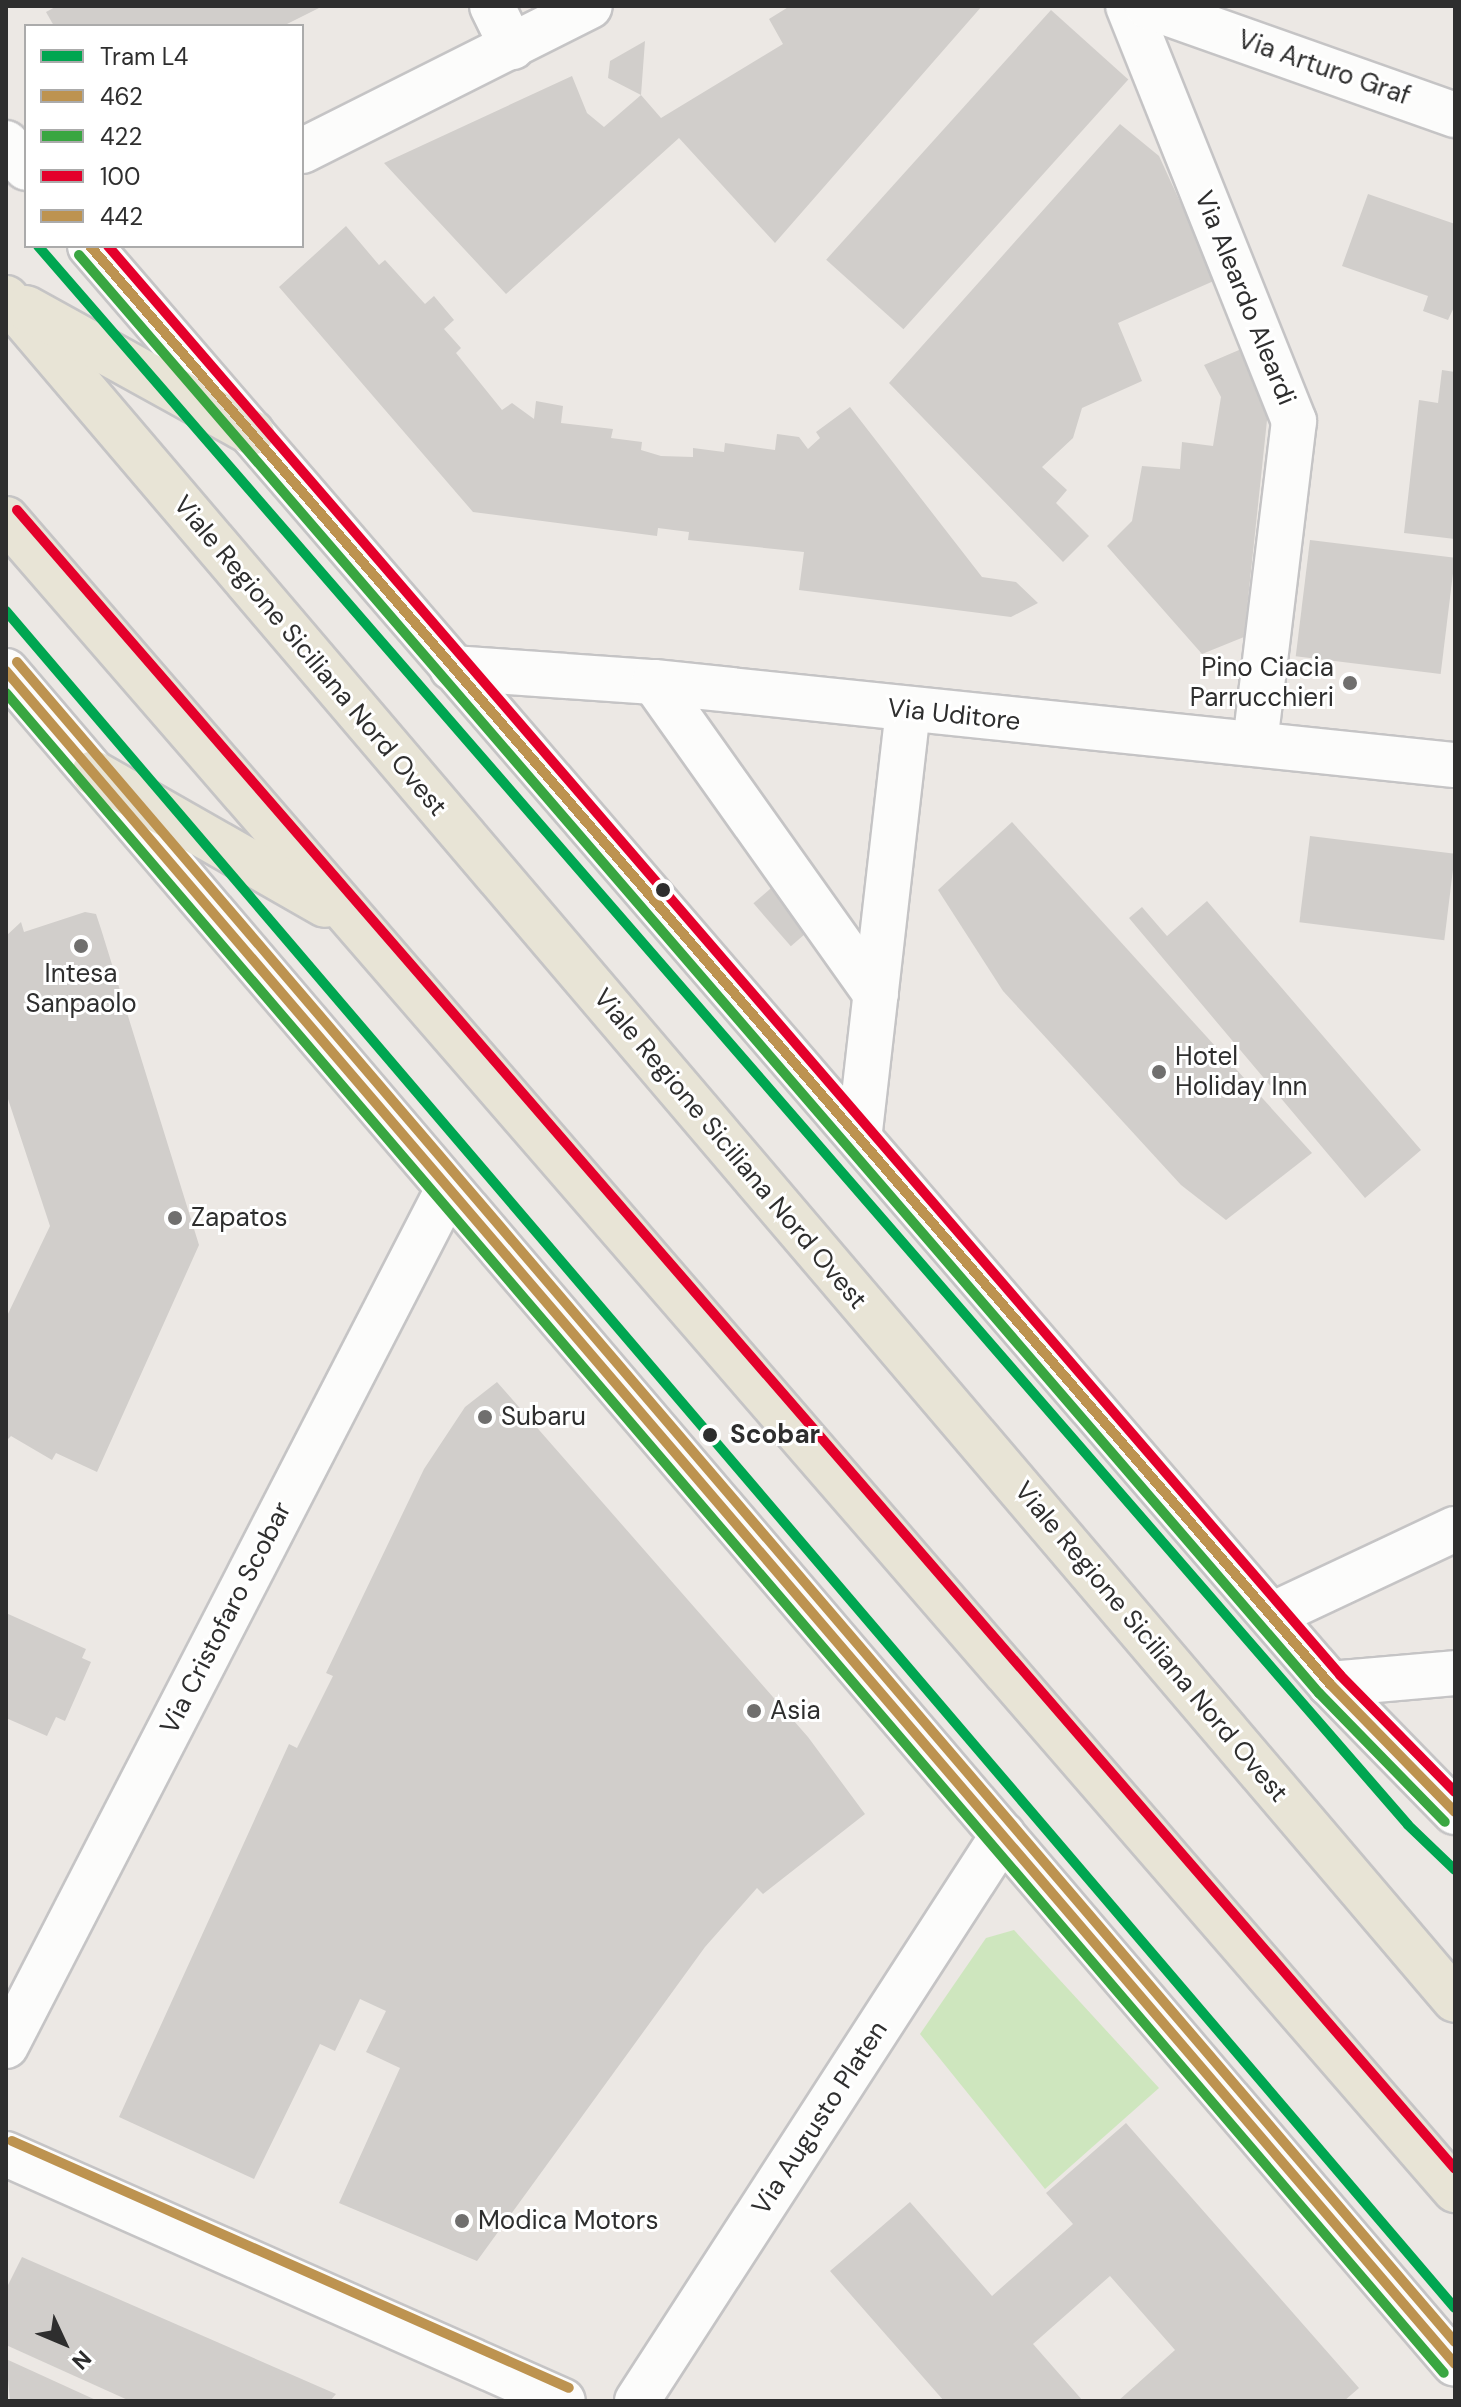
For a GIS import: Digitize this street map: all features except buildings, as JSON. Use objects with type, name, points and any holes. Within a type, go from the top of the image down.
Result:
[{"type":"main road","points":[[6,297],[252,433]]},
{"type":"main road","name":"Viale Regione Siciliana Nord Ovest","points":[[6,297],[1455,2000]]},
{"type":"main road","points":[[6,519],[1455,2190]]},
{"type":"main road","points":[[94,773],[358,925]]},
{"type":"street","points":[[492,6],[512,47]]},
{"type":"street","points":[[304,150],[590,6]]},
{"type":"street","name":"Via Aleardo Aleardi","points":[[1128,6],[1294,421],[1255,744]]},
{"type":"street","name":"Via Arturo Graf","points":[[1147,6],[1455,115]]},
{"type":"street","points":[[6,143],[24,166]]},
{"type":"street","points":[[100,249],[452,668],[860,1131],[1330,1684],[1455,1812]]},
{"type":"street","name":"Via Uditore","points":[[452,668],[654,682],[908,711],[1455,765]]},
{"type":"street","points":[[6,671],[447,1191],[1455,2364]]},
{"type":"street","points":[[654,682],[876,994]]},
{"type":"street","points":[[860,1131],[908,711]]},
{"type":"street","name":"Via Cristofaro Scobar","points":[[6,2046],[447,1191]]},
{"type":"street","points":[[1272,1615],[1455,1529]]},
{"type":"street","points":[[1330,1684],[1455,1673]]},
{"type":"street","name":"Via Augusto Platen","points":[[637,2401],[1003,1835]]},
{"type":"street","points":[[6,2154],[563,2401]]},
{"type":"green space","points":[[1014,1930],[1159,2088],[1045,2189],[920,2034],[986,1938]]},
{"type":"tram line","name":"L4","points":[[40,248],[1408,1825],[1455,1870]]},
{"type":"tram line","name":"L4","points":[[6,611],[1455,2308]]},
{"type":"transit line","name":"462","points":[[92,248],[1330,1684],[1455,1812]]},
{"type":"transit line","name":"100","points":[[110,248],[1340,1675],[1455,1792]]},
{"type":"transit line","name":"422","points":[[79,255],[1319,1693],[1445,1822]]},
{"type":"transit line","name":"100","points":[[17,510],[1455,2169]]},
{"type":"transit line","name":"442","points":[[17,662],[1455,2342]]},
{"type":"transit line","name":"462","points":[[6,671],[1455,2364]]},
{"type":"transit line","name":"422","points":[[6,693],[1444,2373]]},
{"type":"transit line","name":"442","points":[[12,2141],[569,2388]]},
{"type":"place","name":"Pino Ciacia Parrucchieri","points":[[1350,683]]},
{"type":"place","name":"Intesa Sanpaolo","points":[[81,946]]},
{"type":"place","name":"Hotel Holiday Inn","points":[[1159,1072]]},
{"type":"place","name":"Zapatos","points":[[175,1218]]},
{"type":"place","name":"Subaru","points":[[485,1417]]},
{"type":"place","name":"Scobar","points":[[710,1435]]},
{"type":"place","name":"Asia","points":[[754,1711]]},
{"type":"place","name":"Modica Motors","points":[[462,2221]]}]
